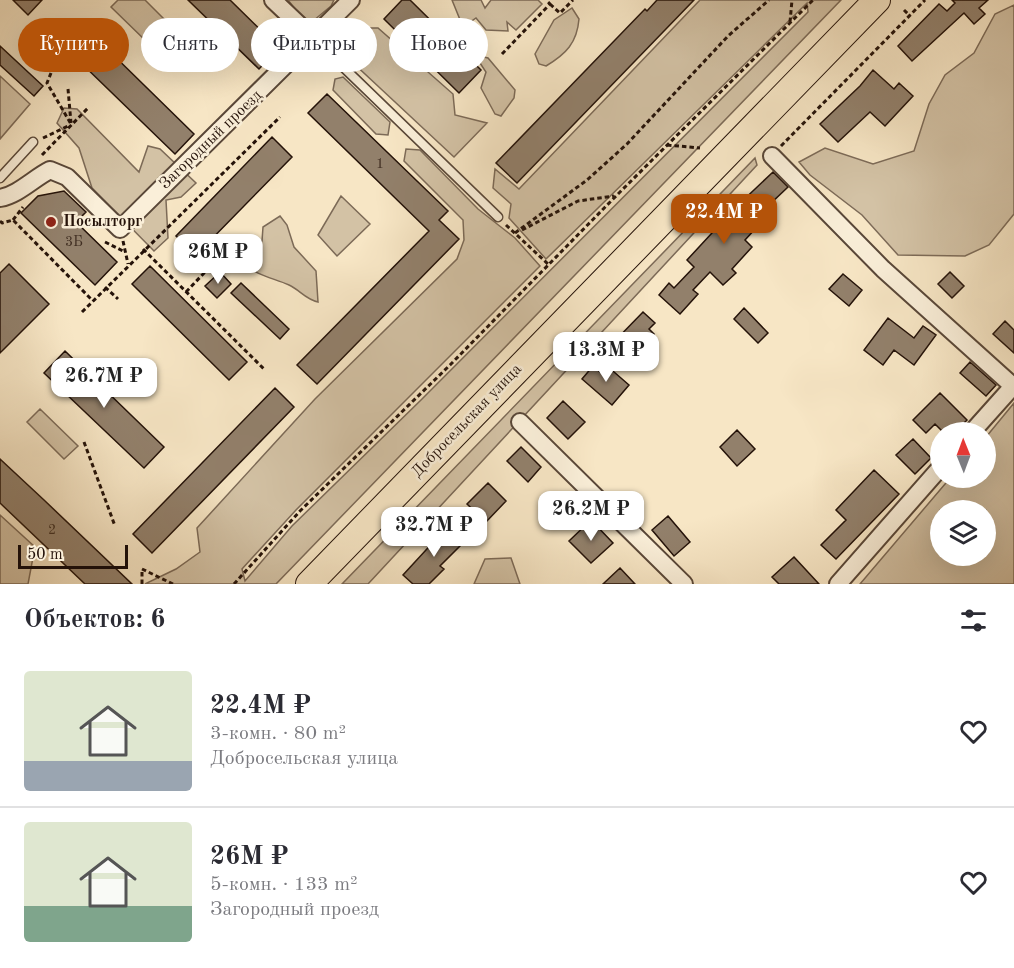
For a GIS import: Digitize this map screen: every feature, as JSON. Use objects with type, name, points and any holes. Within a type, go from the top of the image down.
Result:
[{"type":"main road","name":"Добросельская улица","points":[[309,584],[877,0]]},
{"type":"street","points":[[273,0],[291,18]]},
{"type":"street","name":"Загородный проезд","points":[[333,18],[351,0]]},
{"type":"street","name":"Загородный проезд","points":[[120,229],[279,72]]},
{"type":"street","points":[[772,156],[883,269],[1014,385],[981,422]]},
{"type":"street","points":[[4,197],[50,170],[67,177],[120,229]]},
{"type":"street","points":[[520,422],[684,584]]},
{"type":"street","points":[[838,584],[930,479]]},
{"type":"lane","points":[[348,72],[498,217]]},
{"type":"lane","points":[[0,177],[33,142]]},
{"type":"path","points":[[546,0],[560,13],[573,0]]},
{"type":"path","points":[[515,233],[586,180],[627,144],[728,36],[769,0]]},
{"type":"path","points":[[790,23],[792,0]]},
{"type":"path","points":[[234,584],[300,511],[450,365],[813,0]]},
{"type":"path","points":[[772,156],[925,0]]},
{"type":"path","points":[[502,54],[550,4]]},
{"type":"path","points":[[904,10],[910,16]]},
{"type":"path","points":[[51,74],[47,83],[71,124]]},
{"type":"path","points":[[68,89],[71,124]]},
{"type":"path","points":[[48,150],[88,108]]},
{"type":"path","points":[[82,312],[143,249],[280,117]]},
{"type":"path","points":[[33,142],[71,124]]},
{"type":"path","points":[[667,145],[700,147]]},
{"type":"path","points":[[515,233],[578,201],[616,196]]},
{"type":"path","points":[[0,221],[2,223],[13,220],[18,212]]},
{"type":"path","points":[[498,217],[548,264]]},
{"type":"path","points":[[13,220],[93,300]]},
{"type":"path","points":[[120,229],[128,264]]},
{"type":"path","points":[[105,242],[125,252]]},
{"type":"path","points":[[143,249],[265,370]]},
{"type":"path","points":[[186,292],[223,253]]},
{"type":"path","points":[[105,287],[118,299]]},
{"type":"path","points":[[84,442],[115,526]]},
{"type":"path","points":[[142,584],[142,569],[173,584]]},
{"type":"shaded area","points":[[118,0],[145,0],[163,18],[141,18],[141,36],[129,25],[129,18],[122,18],[111,7]]},
{"type":"shaded area","points":[[288,0],[334,0],[331,6],[317,18],[302,18]]},
{"type":"shaded area","points":[[452,0],[481,0],[485,8],[491,0],[538,0],[542,4],[516,30],[507,22],[508,31],[488,30],[488,18],[459,18]]},
{"type":"shaded area","points":[[700,0],[841,0],[276,584],[145,584],[176,569],[200,552],[197,528],[315,399],[457,259],[464,240],[463,220],[404,161],[406,149],[420,150],[478,209],[515,238],[540,266],[296,510],[242,569],[245,581],[292,526],[808,12],[807,3],[546,259],[509,218],[511,204],[493,188],[495,169],[519,189]]},
{"type":"shaded area","points":[[1014,5],[1014,214],[989,245],[965,256],[898,255],[862,215],[810,175],[799,162],[825,148],[873,164],[914,151],[929,104],[945,75],[974,53],[995,14]]},
{"type":"shaded area","points":[[572,8],[579,19],[573,41],[553,62],[546,66],[539,64],[535,54],[554,20]]},
{"type":"shaded area","points":[[377,28],[389,38],[389,72],[428,72],[453,94],[455,115],[487,123],[454,157],[363,72],[377,72]]},
{"type":"shaded area","points":[[488,58],[515,90],[514,98],[501,116],[495,114],[481,88],[486,72],[488,72]]},
{"type":"shaded area","points":[[0,76],[30,104],[0,139]]},
{"type":"shaded area","points":[[343,77],[390,122],[388,135],[376,134],[333,90],[335,79]]},
{"type":"shaded area","points":[[64,108],[77,109],[139,172],[148,146],[160,149],[196,183],[181,197],[166,200],[168,238],[154,251],[92,188],[79,148],[57,123]]},
{"type":"shaded area","points":[[755,158],[757,165],[368,584],[342,584]]},
{"type":"shaded area","points":[[341,196],[370,224],[337,256],[318,235]]},
{"type":"shaded area","points":[[280,216],[287,225],[294,247],[316,271],[318,302],[289,285],[254,271],[244,263],[262,241],[263,227]]},
{"type":"shaded area","points":[[1014,403],[1014,584],[860,584],[930,502],[930,566],[996,566],[996,500],[931,500],[942,488],[996,488],[996,425]]},
{"type":"shaded area","points":[[40,409],[78,446],[64,459],[27,422]]},
{"type":"shaded area","points":[[0,515],[35,547],[28,584],[0,584]]},
{"type":"shaded area","points":[[511,558],[520,584],[474,584],[485,559]]},
{"type":"building","points":[[13,0],[42,0],[28,15]]},
{"type":"building","points":[[188,0],[230,0],[251,21],[251,61],[239,50],[239,18],[207,18]]},
{"type":"building","points":[[402,0],[410,0],[428,18],[389,18],[389,24],[384,19]]},
{"type":"building","points":[[657,0],[694,0],[517,183],[496,163],[645,9],[647,11]]},
{"type":"building","points":[[952,0],[988,0],[979,8],[985,14],[974,24],[964,13],[912,61],[898,46],[939,4],[947,11],[955,3]]},
{"type":"building","points":[[0,46],[18,63],[18,72],[28,72],[43,86],[34,96],[0,65]]},
{"type":"building","points":[[129,70],[194,134],[175,154],[90,72]]},
{"type":"building","points":[[873,70],[894,89],[899,83],[913,96],[885,126],[870,112],[838,142],[820,124],[860,86]]},
{"type":"building","points":[[438,72],[479,72],[459,93]]},
{"type":"building","points":[[327,94],[448,211],[439,220],[459,239],[317,384],[297,365],[429,231],[308,113]]},
{"type":"building","points":[[272,137],[292,157],[196,255],[176,236]]},
{"type":"building","points":[[773,172],[788,187],[750,223],[756,228],[745,240],[752,247],[732,269],[736,273],[723,285],[710,272],[693,290],[698,294],[680,314],[659,295],[669,283],[674,288],[694,267],[687,260],[736,207]]},
{"type":"building","points":[[64,191],[86,212],[76,222],[117,262],[95,285],[21,213],[38,196]]},
{"type":"building","points":[[9,264],[49,304],[0,353],[0,273]]},
{"type":"building","points":[[150,266],[247,362],[229,380],[132,284]]},
{"type":"building","points":[[220,272],[231,284],[217,298],[205,286]]},
{"type":"building","points":[[950,272],[964,286],[952,298],[938,284]]},
{"type":"building","points":[[843,274],[862,290],[849,306],[829,289]]},
{"type":"building","points":[[241,283],[289,329],[280,339],[231,293]]},
{"type":"building","points":[[744,308],[768,333],[758,343],[734,319]]},
{"type":"building","points":[[643,312],[655,323],[649,329],[654,334],[647,341],[654,348],[642,359],[628,346],[620,355],[610,346]]},
{"type":"building","points":[[888,318],[914,338],[923,326],[936,335],[914,365],[894,350],[883,365],[864,350]]},
{"type":"building","points":[[1005,321],[1014,330],[1014,353],[993,334]]},
{"type":"building","points":[[65,351],[164,447],[144,468],[44,373]]},
{"type":"building","points":[[970,362],[996,385],[986,396],[960,373]]},
{"type":"building","points":[[606,365],[629,385],[612,405],[582,379],[593,366],[600,372]]},
{"type":"building","points":[[275,388],[294,407],[152,553],[133,534]]},
{"type":"building","points":[[940,393],[967,420],[965,422],[930,422],[930,429],[926,433],[913,420]]},
{"type":"building","points":[[563,401],[585,422],[568,439],[547,418]]},
{"type":"building","points":[[737,430],[755,449],[737,466],[720,447]]},
{"type":"building","points":[[913,439],[930,459],[915,474],[896,455]]},
{"type":"building","points":[[521,447],[541,467],[528,482],[507,461]]},
{"type":"building","points":[[0,459],[132,584],[85,584],[0,503]]},
{"type":"building","points":[[874,470],[899,494],[836,559],[821,545],[846,520],[836,510]]},
{"type":"building","points":[[488,483],[506,501],[486,522],[467,504]]},
{"type":"building","points":[[668,516],[690,542],[674,556],[652,530]]},
{"type":"building","points":[[591,520],[613,543],[591,563],[569,541]]},
{"type":"building","points":[[448,526],[464,542],[440,566],[444,569],[429,584],[413,584],[403,575]]},
{"type":"building","points":[[794,557],[819,584],[779,584],[772,577]]},
{"type":"building","points":[[620,568],[635,584],[603,584]]},
{"type":"place","name":"Посылторг","points":[[51,222]]}]
